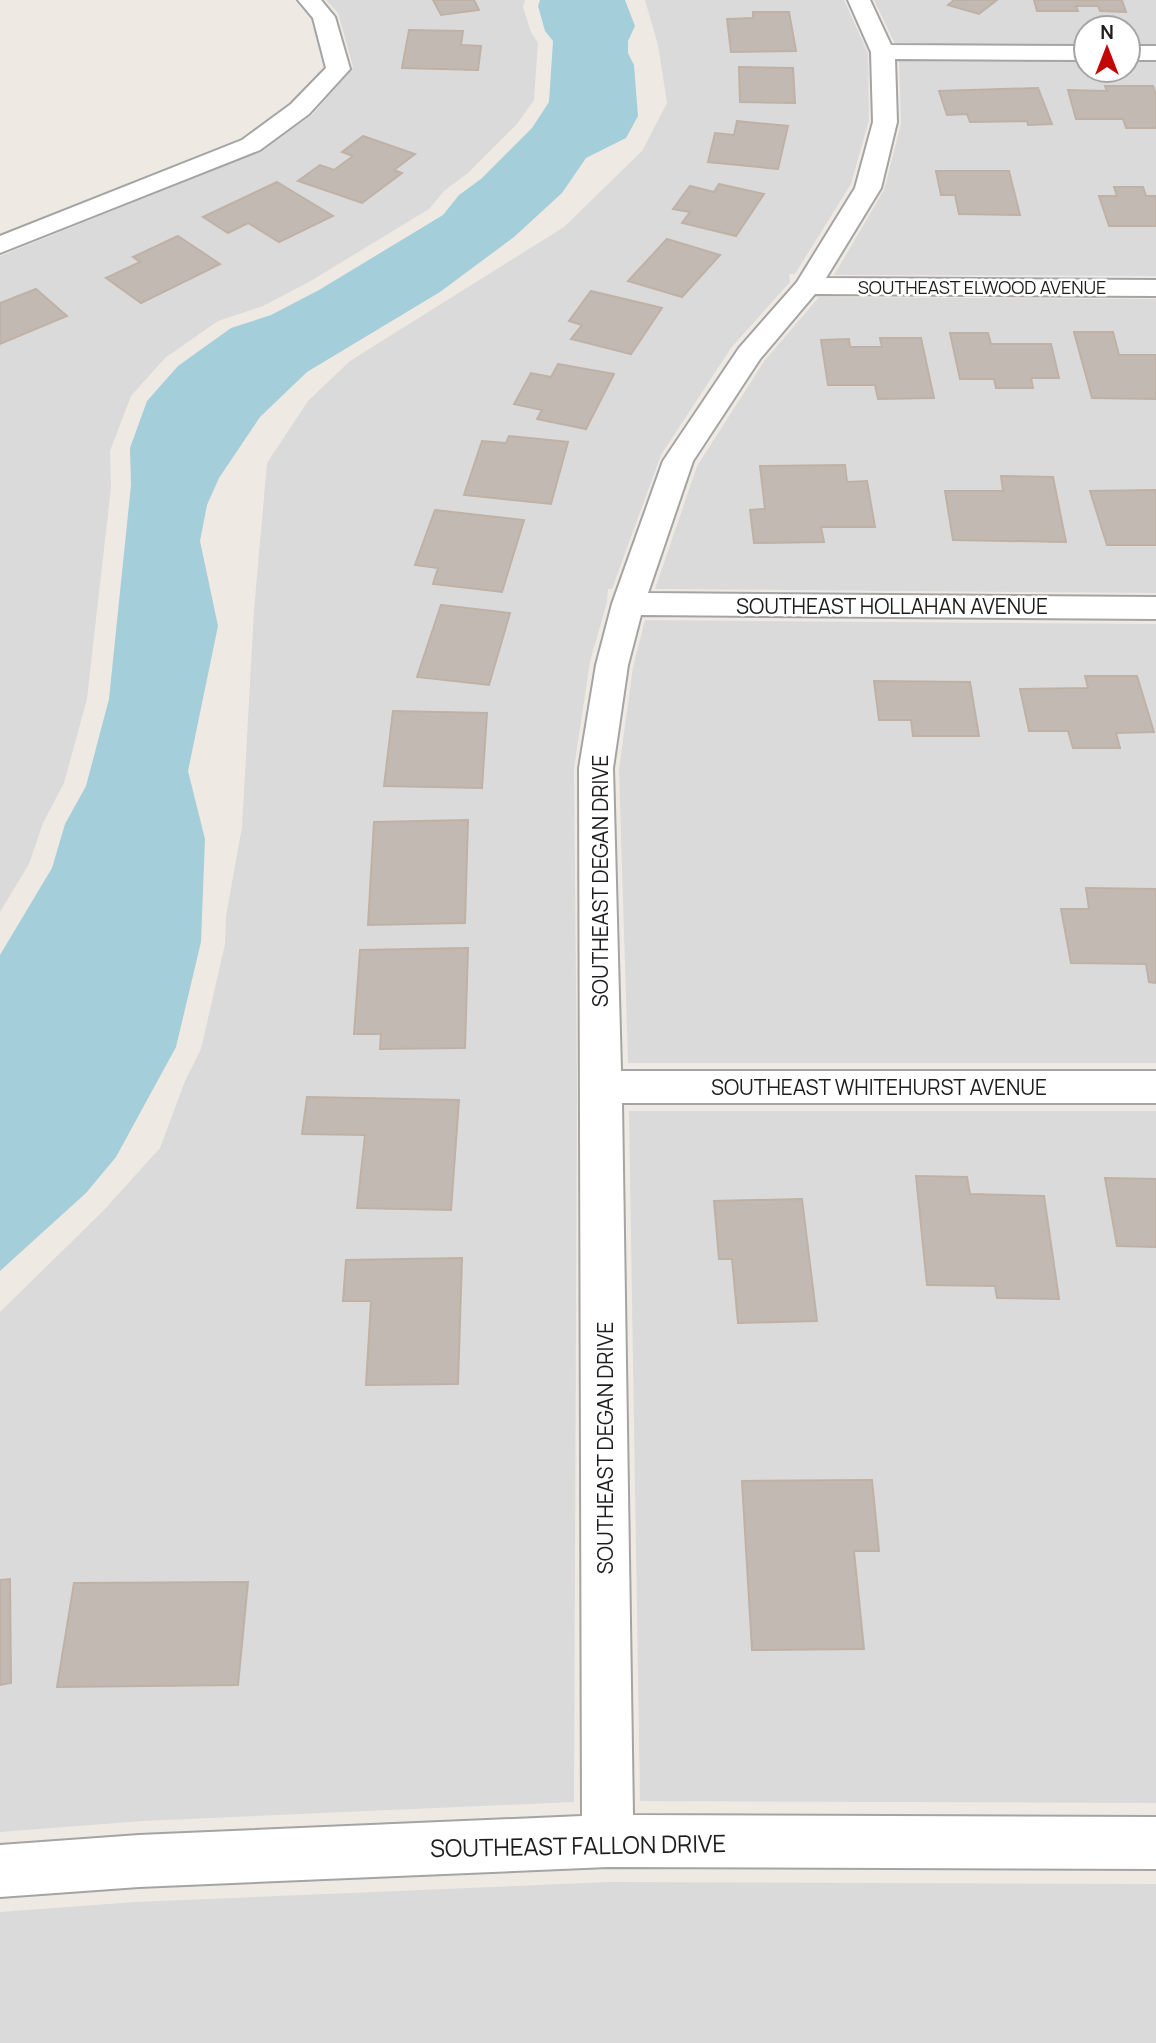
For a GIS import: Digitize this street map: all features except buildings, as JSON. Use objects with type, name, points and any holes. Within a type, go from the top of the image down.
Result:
[{"type":"street","points":[[0,245],[251,145],[300,109],[338,69],[324,17],[309,0]]},
{"type":"street","name":"SOUTHEAST DEGAN DRIVE","points":[[608,1841],[602,1087],[596,768],[612,664],[628,604],[678,461],[748,354],[808,286],[868,188],[885,122],[883,52],[859,0]]},
{"type":"street","points":[[883,52],[1072,53]]},
{"type":"street","name":"SOUTHEAST ELWOOD AVENUE","points":[[808,286],[1156,288]]},
{"type":"street","name":"SOUTHEAST HOLLAHAN AVENUE","points":[[628,604],[1156,608]]},
{"type":"street","name":"SOUTHEAST WHITEHURST AVENUE","points":[[602,1087],[1156,1087]]},
{"type":"street","name":"SOUTHEAST FALLON DRIVE","points":[[0,1871],[139,1861],[608,1841],[1156,1843]]},
{"type":"shaded area","points":[[326,0],[525,0],[523,7],[531,32],[538,43],[534,100],[517,124],[468,173],[444,191],[429,209],[309,282],[263,306],[218,321],[165,358],[131,396],[110,451],[111,487],[87,699],[64,783],[43,823],[29,864],[0,912],[0,256],[259,152],[312,115],[353,67],[338,13]]},
{"type":"shaded area","points":[[645,0],[844,0],[868,53],[869,120],[851,184],[795,274],[789,274],[790,282],[731,348],[661,455],[612,589],[608,589],[607,602],[590,662],[574,768],[577,1087],[574,1802],[143,1821],[0,1832],[0,1312],[103,1211],[160,1148],[185,1081],[201,1049],[225,944],[226,916],[242,827],[254,610],[267,463],[308,401],[350,361],[564,227],[642,151],[667,103],[658,45]]},
{"type":"shaded area","points":[[874,0],[1156,0],[1156,44],[1142,44],[1142,14],[1072,14],[1072,44],[895,44]]},
{"type":"shaded area","points":[[899,61],[1072,61],[1072,84],[1142,84],[1142,61],[1156,61],[1156,276],[834,275],[884,190],[901,124]]},
{"type":"shaded area","points":[[819,297],[1156,299],[1156,593],[655,589],[697,466],[765,360]]},
{"type":"shaded area","points":[[645,620],[1156,624],[1156,1063],[628,1063],[619,769],[633,667]]},
{"type":"shaded area","points":[[629,1111],[1156,1111],[1156,1803],[640,1801]]},
{"type":"shaded area","points":[[608,1882],[1156,1884],[1156,2043],[0,2043],[0,1912],[135,1902]]},
{"type":"water","points":[[540,0],[625,0],[635,26],[628,41],[628,53],[634,65],[638,116],[626,138],[586,158],[562,193],[514,237],[440,292],[307,372],[260,417],[219,478],[207,505],[200,541],[218,626],[188,771],[205,839],[201,942],[176,1047],[116,1157],[86,1193],[0,1271],[0,955],[52,868],[65,824],[86,786],[109,699],[131,485],[130,448],[147,401],[178,366],[231,328],[271,315],[319,290],[443,215],[459,195],[481,179],[532,128],[549,102],[553,41],[545,31],[538,6]]}]
